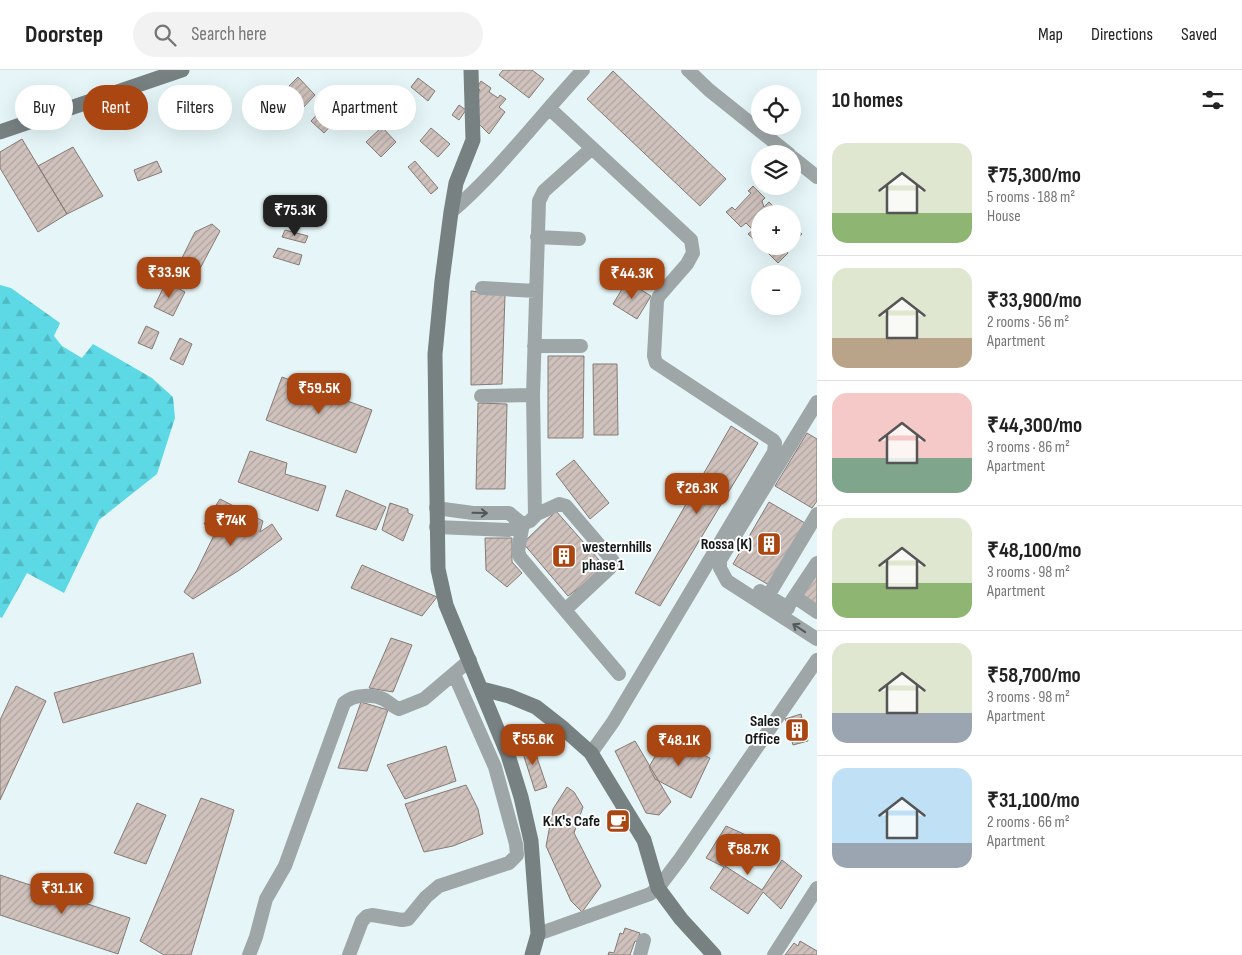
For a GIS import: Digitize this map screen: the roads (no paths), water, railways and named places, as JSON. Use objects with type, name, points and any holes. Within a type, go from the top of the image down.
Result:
[{"type":"street","points":[[0,132],[182,70]]},
{"type":"street","points":[[471,70],[473,140],[456,183],[442,281],[435,354],[438,569],[446,604],[508,755],[532,841],[538,934],[532,955]]},
{"type":"street","points":[[451,212],[468,197],[583,70]]},
{"type":"street","points":[[688,70],[709,90],[778,145]]},
{"type":"street","points":[[549,108],[690,240],[693,246],[693,253],[687,264],[657,301],[654,356],[656,363],[773,440],[775,447],[774,452],[613,722],[591,754]]},
{"type":"street","points":[[536,515],[534,346],[539,200],[541,195],[591,148]]},
{"type":"street","points":[[801,164],[817,177]]},
{"type":"street","points":[[537,237],[579,239]]},
{"type":"street","points":[[482,288],[536,291]]},
{"type":"street","points":[[534,346],[580,346]]},
{"type":"street","points":[[481,396],[534,396]]},
{"type":"street","points":[[817,402],[720,560],[720,568],[727,581],[788,607],[817,612]]},
{"type":"street","points":[[436,527],[508,530],[530,521],[536,515],[559,504],[566,506],[613,561],[610,568],[565,610]]},
{"type":"street","points":[[436,508],[473,513],[509,513],[522,523]]},
{"type":"street","points":[[768,596],[817,514]]},
{"type":"street","points":[[522,523],[518,551],[520,557],[619,674]]},
{"type":"street","points":[[788,607],[817,563]]},
{"type":"street","points":[[720,568],[732,573],[788,607],[817,640]]},
{"type":"street","points":[[249,955],[266,900],[285,866],[344,703],[352,698],[368,696],[386,700],[399,709],[424,699],[470,660]]},
{"type":"street","points":[[538,934],[650,894],[658,888],[817,660]]},
{"type":"street","points":[[349,955],[362,921],[367,916],[408,919],[426,897],[440,886],[509,863],[516,855],[516,844],[495,767],[454,674]]},
{"type":"street","points":[[482,689],[509,696],[536,707],[564,728],[591,754],[644,840],[658,888],[681,919],[714,955]]},
{"type":"street","points":[[774,955],[817,888]]},
{"type":"street","points":[[640,955],[644,940]]},
{"type":"place","name":"Rossa (K)","points":[[769,544]]},
{"type":"place","name":"westernhills phase 1","points":[[564,556]]},
{"type":"place","name":"Sales Office","points":[[797,730]]},
{"type":"place","name":"K.K's Cafe","points":[[618,821]]}]
